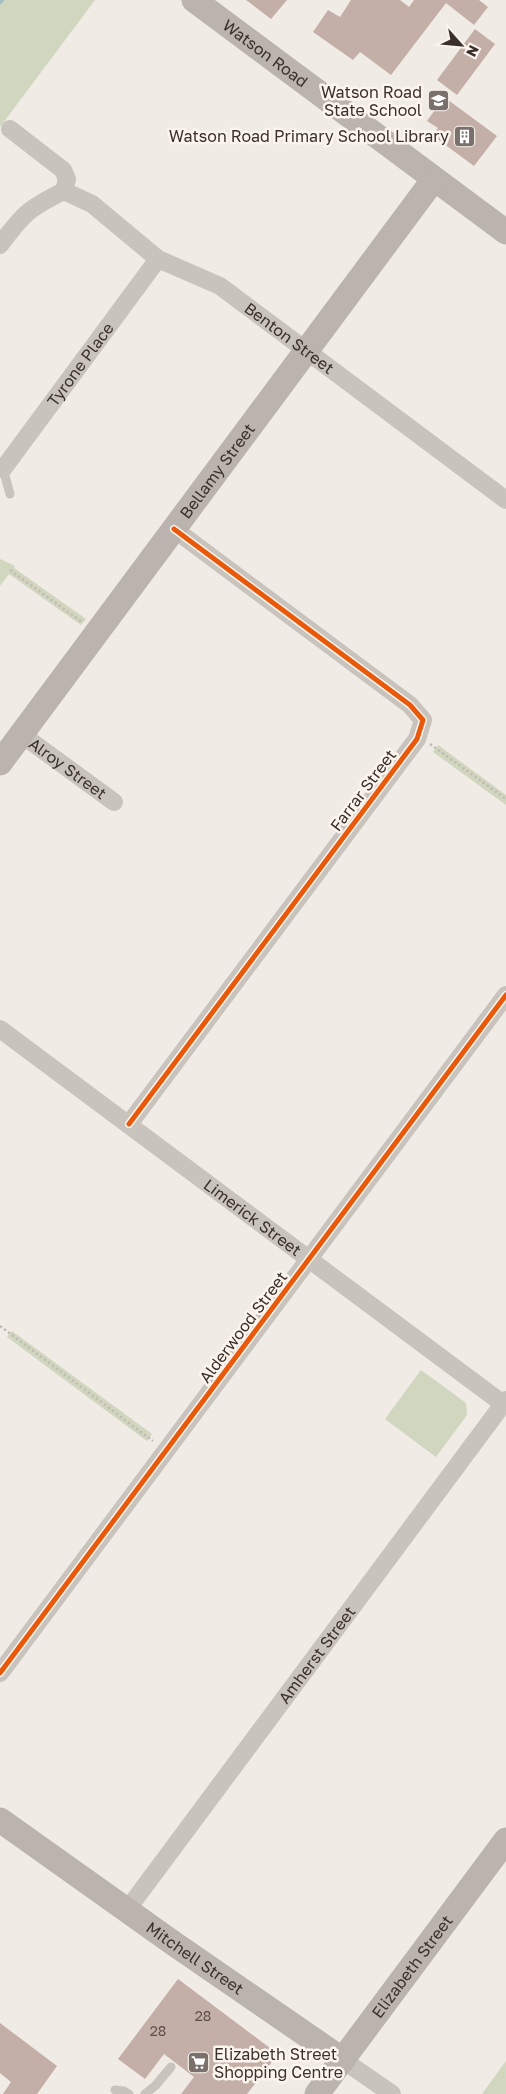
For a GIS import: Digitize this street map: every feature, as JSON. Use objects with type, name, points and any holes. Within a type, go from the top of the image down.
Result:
[{"type":"street","name":"Watson Road","points":[[194,0],[506,232]]},
{"type":"street","points":[[0,245],[22,215],[37,204],[64,191],[67,178],[63,170],[10,129]]},
{"type":"street","name":"Bellamy Street","points":[[0,763],[434,179]]},
{"type":"street","name":"Benton Street","points":[[64,191],[92,204],[158,259],[220,286],[506,500]]},
{"type":"street","name":"Tyrone Place","points":[[1,470],[158,259]]},
{"type":"street","name":"Farrar Street","points":[[129,1124],[417,740],[423,720],[410,705],[174,530]]},
{"type":"street","name":"Alroy Street","points":[[21,734],[114,802]]},
{"type":"street","name":"Alderwood Street","points":[[0,1674],[506,995]]},
{"type":"street","name":"Limerick Street","points":[[0,1029],[505,1404]]},
{"type":"street","name":"Amherst Street","points":[[126,1910],[505,1404]]},
{"type":"street","name":"Mitchell Street","points":[[0,1820],[126,1910],[392,2094]]},
{"type":"street","name":"Elizabeth Street","points":[[317,2094],[506,1840]]},
{"type":"lane","points":[[1,470],[10,494]]},
{"type":"lane","points":[[144,2094],[155,2086],[171,2067]]},
{"type":"lane","points":[[116,2090],[129,2094]]},
{"type":"path","points":[[10,570],[97,633]]},
{"type":"path","points":[[417,740],[435,746],[506,799]]},
{"type":"path","points":[[0,1326],[166,1451]]},
{"type":"green space","points":[[0,0],[95,0],[0,127]]},
{"type":"green space","points":[[0,559],[15,566],[14,568],[86,619],[81,625],[9,574],[0,586]]},
{"type":"green space","points":[[438,745],[506,795],[506,805],[433,752]]},
{"type":"green space","points":[[12,1331],[152,1434],[147,1441],[7,1337]]},
{"type":"green space","points":[[421,1370],[466,1403],[467,1415],[436,1457],[385,1419]]},
{"type":"green space","points":[[506,2061],[506,2094],[482,2094]]},
{"type":"building","points":[[246,0],[287,0],[271,19]]},
{"type":"building","points":[[351,0],[400,0],[409,7],[414,0],[479,0],[488,7],[474,25],[446,3],[391,75],[360,52],[353,60],[313,32],[328,10],[340,17]]},
{"type":"building","points":[[475,29],[495,44],[457,95],[437,80]]},
{"type":"building","name":"Watson Road Primary School Library","points":[[444,97],[497,136],[474,166],[432,135],[438,128],[427,121]]},
{"type":"building","points":[[178,1979],[278,2054],[247,2094],[181,2094],[194,2077],[164,2054],[145,2079],[118,2059]]},
{"type":"building","points":[[0,2023],[57,2066],[37,2094],[3,2094],[11,2082],[0,2073]]},
{"type":"cycle path","points":[[129,1124],[417,739],[423,720],[410,705],[174,529]]},
{"type":"cycle path","points":[[0,1673],[506,995]]},
{"type":"place","name":"Watson Road State School","points":[[438,101]]},
{"type":"place","name":"Watson Road Primary School Library","points":[[465,136]]},
{"type":"place","name":"Elizabeth Street Shopping Centre","points":[[198,2063]]}]
